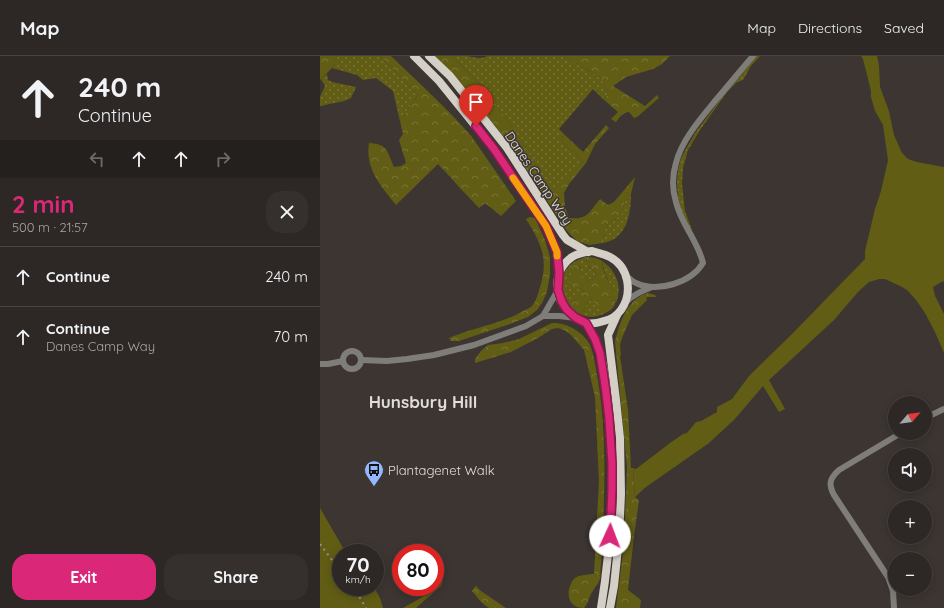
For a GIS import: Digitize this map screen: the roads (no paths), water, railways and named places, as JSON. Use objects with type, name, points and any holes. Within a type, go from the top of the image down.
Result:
[{"type":"highway","name":"Danes Camp Way","points":[[414,56],[439,81],[494,149],[546,226],[557,252],[559,273]]},
{"type":"highway","name":"Danes Camp Way","points":[[429,56],[450,76],[507,148],[567,240],[588,252]]},
{"type":"highway","points":[[610,608],[619,538],[621,494],[620,438],[608,335],[626,302],[628,286],[626,276],[622,268],[609,256],[592,251],[572,257],[559,273],[558,290],[562,302],[567,310],[576,318],[586,323],[597,323],[617,316]]},
{"type":"highway","points":[[586,323],[595,339],[600,353],[609,418],[612,464],[610,536],[601,608]]},
{"type":"street","points":[[626,302],[637,292],[652,287],[678,282],[692,275],[699,270],[703,263],[700,251],[682,219],[675,202],[673,180],[676,161],[680,149],[700,119],[753,56]]},
{"type":"street","points":[[626,276],[636,283],[652,287]]},
{"type":"street","points":[[361,360],[407,360],[434,355],[463,348],[526,326],[543,316],[558,290]]},
{"type":"street","points":[[543,316],[576,318]]},
{"type":"street","points":[[351,351],[359,354],[361,360],[359,366],[353,369],[347,367],[343,361],[345,355],[351,351]]},
{"type":"street","points":[[320,364],[343,361]]},
{"type":"street","points":[[932,414],[944,408]]},
{"type":"street","points":[[889,440],[839,470],[835,474],[830,484],[834,495],[888,577],[893,591],[894,608]]},
{"type":"railway","points":[[320,544],[332,560]]},
{"type":"railway","points":[[359,596],[366,608]]},
{"type":"place","name":"Plantagenet Walk","points":[[374,487]]},
{"type":"district","name":"Hunsbury Hill","points":[[423,402]]}]
